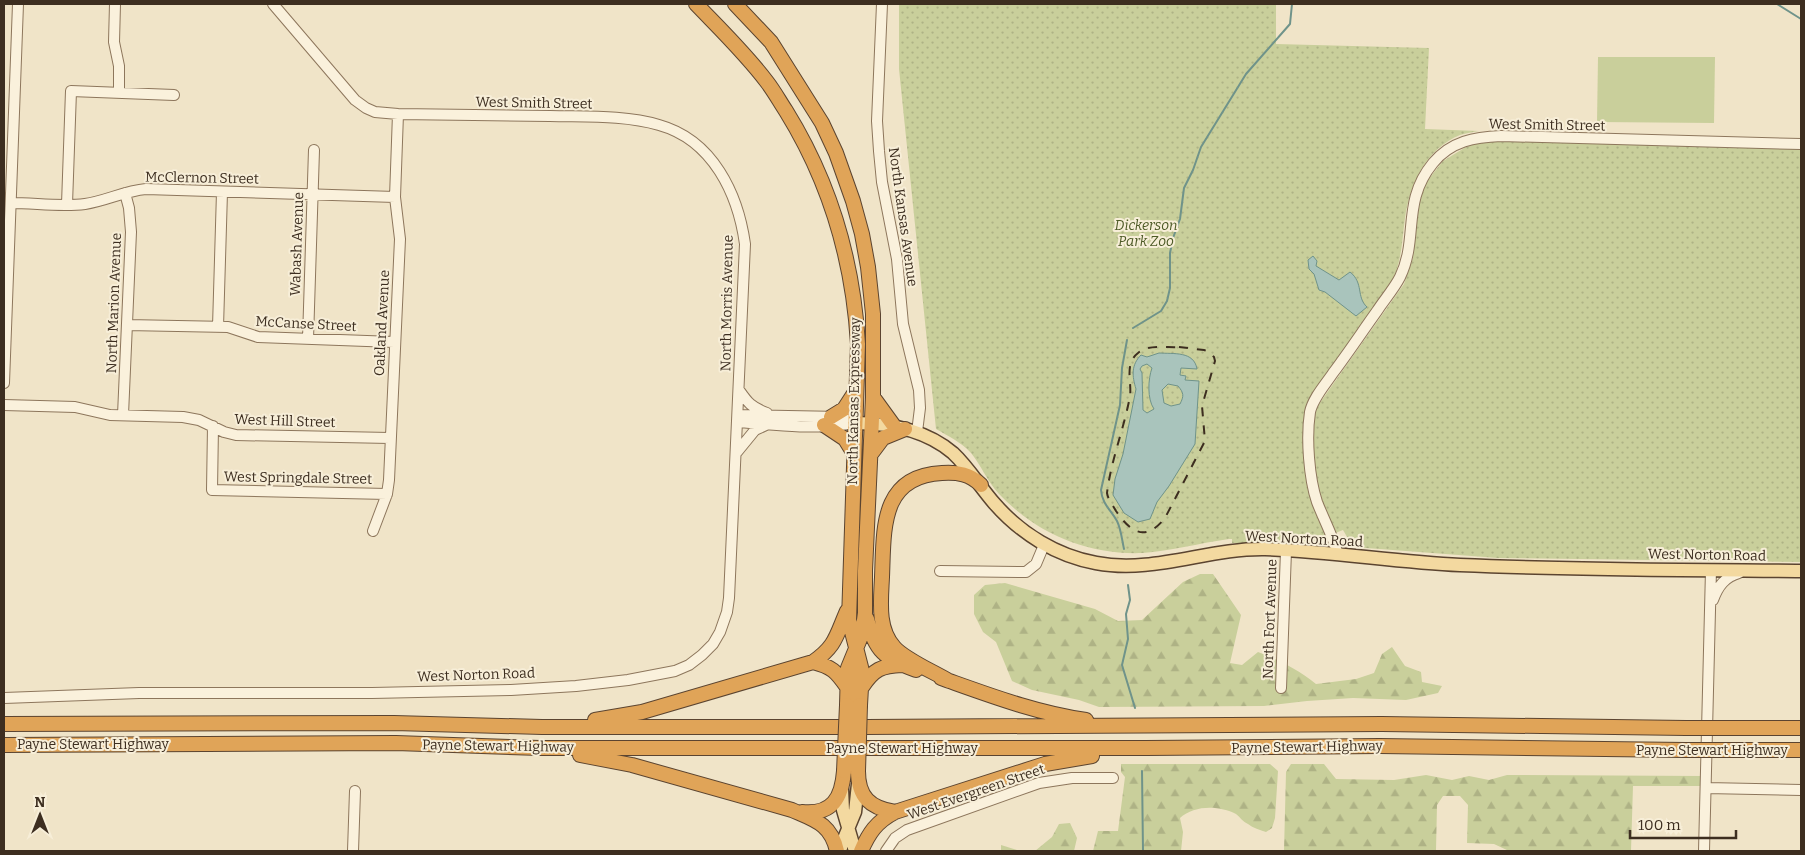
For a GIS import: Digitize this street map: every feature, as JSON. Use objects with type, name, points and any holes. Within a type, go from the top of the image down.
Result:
[{"type":"highway","name":"North Kansas Expressway","points":[[696,4],[767,82],[795,126],[811,155],[830,202],[849,268],[856,314],[858,344],[853,452],[850,628],[861,666],[862,687],[853,705]]},
{"type":"highway","name":"North Kansas Expressway","points":[[735,4],[771,42],[814,109],[836,153],[853,201],[862,234],[872,299],[873,396],[865,571],[865,613],[864,627],[849,663],[847,687],[853,705],[853,775],[842,789]]},
{"type":"highway","points":[[853,452],[845,439],[827,421],[844,409],[856,391]]},
{"type":"highway","points":[[870,454],[883,438],[905,429],[873,396]]},
{"type":"highway","points":[[949,681],[894,647],[885,631],[881,605],[886,517],[888,509],[899,492],[919,476],[960,473],[969,476],[981,485]]},
{"type":"highway","points":[[542,727],[642,712],[813,662],[832,646],[850,604]]},
{"type":"highway","points":[[865,613],[871,636],[877,647],[885,656],[903,665],[1054,715],[1136,727]]},
{"type":"highway","points":[[813,662],[834,670],[847,687]]},
{"type":"highway","points":[[862,687],[870,676],[880,668],[903,665]]},
{"type":"highway","name":"Payne Stewart Highway","points":[[4,724],[394,723],[542,727],[1136,727],[1382,724],[1801,728]]},
{"type":"highway","name":"Payne Stewart Highway","points":[[4,744],[396,743],[540,748],[1380,746],[1801,750]]},
{"type":"highway","points":[[540,748],[614,761],[792,810],[809,812],[824,810],[834,802],[842,789]]},
{"type":"highway","points":[[861,851],[867,836],[873,828],[884,818],[895,812],[1045,764],[1072,758],[1146,748]]},
{"type":"highway","points":[[853,775],[864,797],[870,804],[877,808],[895,812]]},
{"type":"highway","points":[[792,810],[827,828],[839,851]]},
{"type":"main road","name":"West Norton Road","points":[[854,423],[872,423],[905,429],[936,442],[952,453],[1009,518],[1044,545],[1084,560],[1120,566],[1153,565],[1203,554],[1234,550],[1286,550],[1420,562],[1494,566],[1801,571]]},
{"type":"main road","name":"North Kansas Expressway","points":[[839,851],[857,804],[853,775]]},
{"type":"main road","name":"North Kansas Expressway","points":[[842,789],[842,804],[855,851]]},
{"type":"street","points":[[4,383],[18,4]]},
{"type":"street","points":[[115,4],[114,42],[119,66],[120,93]]},
{"type":"street","name":"West Smith Street","points":[[273,4],[355,100],[375,112],[585,117],[637,120],[669,128]]},
{"type":"street","name":"North Kansas Avenue","points":[[882,4],[877,121],[880,167],[897,259],[903,324],[919,390],[920,408],[905,429]]},
{"type":"street","points":[[67,204],[70,91],[174,95]]},
{"type":"street","name":"Oakland Avenue","points":[[373,531],[387,494],[400,238],[395,197],[398,114]]},
{"type":"street","name":"North Morris Avenue","points":[[669,128],[692,142],[712,161],[729,187],[740,216],[745,244],[738,418]]},
{"type":"street","name":"West Smith Street","points":[[1338,555],[1330,530],[1318,503],[1312,481],[1309,430],[1310,412],[1322,388],[1396,283],[1404,268],[1411,213],[1418,187],[1434,162],[1444,152],[1457,144],[1472,139],[1501,136],[1801,144]]},
{"type":"street","name":"Wabash Avenue","points":[[308,339],[314,150]]},
{"type":"street","name":"McClernon Street","points":[[11,203],[67,204],[93,202],[146,189],[395,197]]},
{"type":"street","points":[[218,327],[222,192]]},
{"type":"street","name":"North Marion Avenue","points":[[123,415],[131,224],[125,193]]},
{"type":"street","name":"McCanse Street","points":[[127,325],[234,328],[258,337],[394,342]]},
{"type":"street","points":[[739,390],[754,408],[777,416]]},
{"type":"street","name":"West Hill Street","points":[[4,405],[75,407],[105,415],[183,417],[198,420],[224,432],[236,435],[390,438]]},
{"type":"street","name":"West Norton Road","points":[[738,418],[777,416],[827,421],[841,425],[854,423]]},
{"type":"street","name":"West Norton Road","points":[[738,418],[767,425],[827,421]]},
{"type":"street","name":"West Norton Road","points":[[4,698],[140,693],[372,693],[511,690],[594,684],[654,676],[675,671],[689,665],[708,650],[717,638],[726,619],[730,598],[738,418]]},
{"type":"street","points":[[736,452],[755,430],[767,425]]},
{"type":"street","name":"West Springdale Street","points":[[213,426],[212,490],[387,494]]},
{"type":"street","points":[[940,571],[1026,572],[1036,564],[1044,545]]},
{"type":"street","name":"North Fort Avenue","points":[[1281,688],[1286,550]]},
{"type":"street","points":[[1704,851],[1712,606],[1711,570]]},
{"type":"street","points":[[1712,606],[1718,588],[1724,580],[1734,574],[1747,571]]},
{"type":"street","name":"West Evergreen Street","points":[[886,851],[895,838],[907,830],[1028,787],[1061,779],[1114,778]]},
{"type":"street","points":[[1706,788],[1801,790]]},
{"type":"street","points":[[353,851],[355,791]]},
{"type":"green space","name":"Dickerson Park Zoo","points":[[899,4],[1276,4],[1276,44],[1429,48],[1425,129],[1479,131],[1460,135],[1448,141],[1429,158],[1422,169],[1407,205],[1398,266],[1392,281],[1319,388],[1319,404],[1404,284],[1413,258],[1417,214],[1425,184],[1443,161],[1466,147],[1483,142],[1521,141],[1801,149],[1801,562],[1498,558],[1353,547],[1343,530],[1323,538],[1323,543],[1315,546],[1277,543],[1232,543],[1232,539],[1229,539],[1153,552],[1122,553],[1102,550],[1064,539],[1029,520],[999,494],[967,449],[936,429],[899,69]]},
{"type":"green space","points":[[1598,57],[1715,57],[1714,123],[1597,122]]},
{"type":"green space","points":[[1200,574],[1213,574],[1241,615],[1230,663],[1242,665],[1258,652],[1288,665],[1316,684],[1356,679],[1374,673],[1382,654],[1392,647],[1405,666],[1421,672],[1422,682],[1442,686],[1438,693],[1406,700],[1353,698],[1264,706],[1099,707],[1079,700],[1032,690],[1012,681],[996,642],[983,632],[974,614],[974,595],[985,585],[1005,583],[1095,609],[1118,621],[1142,620],[1183,582]]},
{"type":"green space","points":[[1121,764],[1270,764],[1278,771],[1275,818],[1272,828],[1266,832],[1257,829],[1236,814],[1222,809],[1199,809],[1180,818],[1183,832],[1181,851],[1093,851],[1098,831],[1118,831],[1125,777],[1121,772]]},
{"type":"green space","points":[[1291,764],[1324,764],[1336,779],[1394,780],[1426,775],[1452,780],[1469,776],[1489,780],[1507,775],[1703,776],[1702,786],[1633,786],[1631,851],[1509,851],[1494,844],[1467,843],[1468,805],[1460,796],[1443,796],[1437,805],[1436,851],[1284,851],[1286,772]]},
{"type":"green space","points":[[1070,823],[1077,838],[1074,851],[1035,851],[1052,837],[1059,824]]},
{"type":"green space","points":[[1001,845],[1017,850],[1035,851],[1001,851]]},
{"type":"water","points":[[1313,256],[1317,261],[1316,266],[1339,280],[1350,272],[1359,285],[1362,299],[1367,307],[1356,316],[1325,292],[1319,290],[1314,274],[1309,269],[1308,260]]},
{"type":"water","points":[[1159,353],[1188,356],[1195,363],[1197,369],[1181,368],[1180,375],[1186,376],[1185,380],[1199,381],[1195,444],[1157,502],[1150,519],[1138,522],[1124,513],[1113,495],[1136,389],[1133,375],[1134,367],[1141,355],[1147,357]],"holes":[[[1147,364],[1152,368],[1149,389],[1150,400],[1154,409],[1147,413],[1143,410],[1142,373],[1140,369]],[[1168,384],[1178,386],[1183,397],[1180,404],[1171,406],[1164,403],[1162,390]]]},
{"type":"waterway","points":[[1133,328],[1161,311],[1167,301],[1170,288],[1170,253],[1180,219],[1184,188],[1201,147],[1246,74],[1290,24],[1292,4]]},
{"type":"waterway","points":[[1777,4],[1801,19]]},
{"type":"waterway","points":[[1124,549],[1118,524],[1105,503],[1101,490],[1120,405],[1122,368],[1127,340]]},
{"type":"waterway","points":[[1128,585],[1130,600],[1126,614],[1128,639],[1122,665],[1135,708]]},
{"type":"waterway","points":[[1142,771],[1143,851]]},
{"type":"railway","points":[[1179,347],[1204,350],[1214,357],[1215,361],[1202,406],[1205,441],[1165,518],[1151,530],[1139,532],[1127,525],[1122,519],[1109,500],[1107,493],[1111,469],[1130,396],[1131,362],[1138,353],[1147,348],[1179,347]]}]
